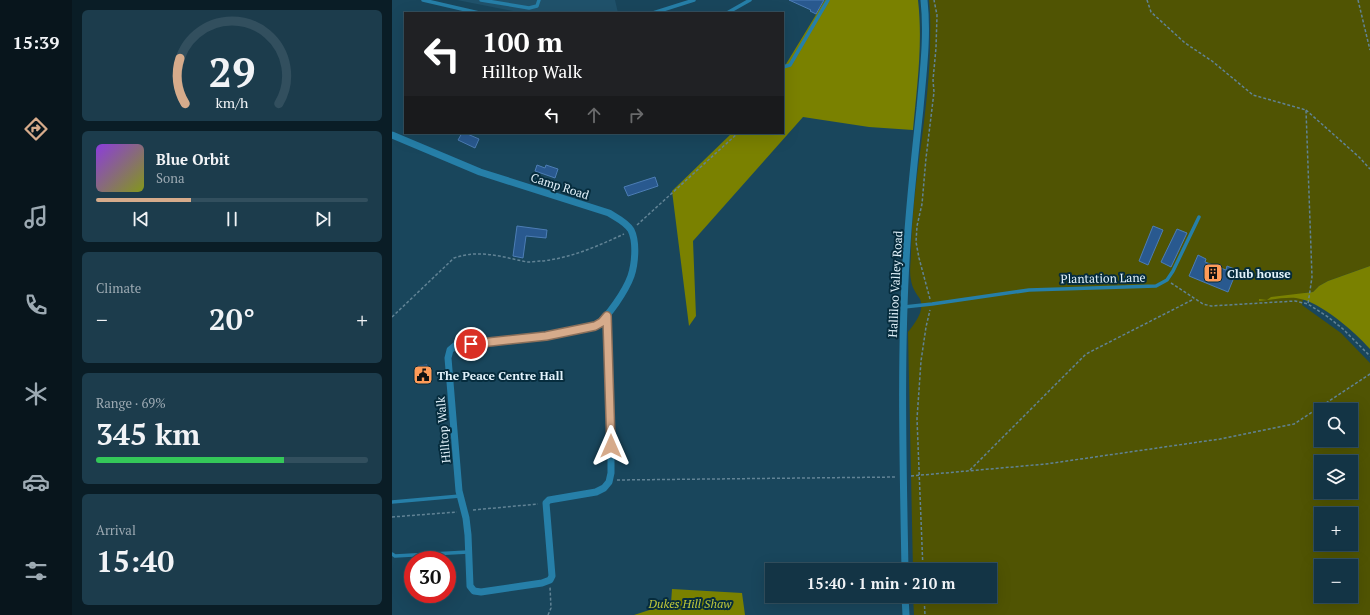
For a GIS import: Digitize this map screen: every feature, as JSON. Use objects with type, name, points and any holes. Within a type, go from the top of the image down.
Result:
[{"type":"street","name":"Halliloo Valley Road","points":[[905,563],[902,391],[904,307],[911,183],[924,63],[924,0]]},
{"type":"street","name":"Camp Road","points":[[392,135],[480,172],[609,213],[620,219],[631,231]]},
{"type":"street","points":[[550,580],[552,576],[546,503],[549,500],[596,492],[604,488],[609,482],[611,473],[611,433],[607,316],[631,275],[634,238],[631,231]]},
{"type":"street","name":"Hilltop Walk","points":[[550,580],[542,583],[481,592],[474,591],[470,586],[468,535],[460,496],[448,358],[453,347],[456,345],[546,336],[595,326],[602,322],[607,316]]},
{"type":"street","points":[[905,603],[906,615]]},
{"type":"lane","points":[[423,0],[475,12]]},
{"type":"lane","points":[[441,4],[443,0]]},
{"type":"lane","points":[[481,0],[528,8],[537,6],[539,0]]},
{"type":"lane","points":[[656,12],[694,0]]},
{"type":"lane","points":[[729,12],[750,0]]},
{"type":"lane","points":[[784,67],[790,64],[828,0]]},
{"type":"lane","points":[[1167,280],[1173,271],[1199,217]]},
{"type":"lane","name":"Plantation Lane","points":[[904,307],[1029,290],[1156,286],[1167,280]]},
{"type":"lane","points":[[392,502],[460,496]]},
{"type":"lane","points":[[392,554],[394,556],[468,552]]},
{"type":"path","points":[[923,563],[917,419],[920,361],[932,304],[916,242],[917,226],[922,204],[934,92],[933,80],[937,15],[934,0]]},
{"type":"path","points":[[1147,0],[1151,12],[1185,43],[1212,60],[1253,95],[1306,110],[1359,157],[1370,169]]},
{"type":"path","points":[[1358,0],[1370,50]]},
{"type":"path","points":[[1306,110],[1312,277],[1308,304]]},
{"type":"path","points":[[392,317],[454,258],[466,254],[477,253],[508,257],[527,262],[550,260],[563,258],[603,244],[631,231],[737,134]]},
{"type":"path","points":[[1167,280],[1194,299],[1211,306],[1295,301],[1308,304],[1343,329],[1370,356]]},
{"type":"path","points":[[970,470],[1086,354],[1194,299]]},
{"type":"path","points":[[609,482],[614,480],[903,477],[919,474],[1046,464],[1220,440],[1294,424],[1370,374]]},
{"type":"path","points":[[392,517],[546,503]]},
{"type":"path","points":[[548,615],[551,608],[550,580]]},
{"type":"path","points":[[924,603],[925,615]]},
{"type":"shaded area","points":[[457,0],[615,0],[618,12],[522,12]]},
{"type":"shaded area","points":[[929,0],[1370,0],[1370,266],[1328,281],[1319,286],[1313,292],[1304,293],[1302,305],[1341,333],[1370,363],[1370,615],[914,615],[913,603],[997,603],[997,563],[913,563],[908,332],[914,325],[921,308],[920,299],[912,286],[910,270],[914,202],[929,76]]},
{"type":"green space","points":[[825,0],[918,0],[920,48],[913,130],[869,127],[803,117],[693,241],[696,316],[689,326],[672,191],[731,134],[784,134],[784,67]]},
{"type":"green space","points":[[1370,266],[1370,349],[1346,326],[1316,305],[1296,298],[1267,300],[1271,297],[1313,292],[1319,286],[1328,281]]},
{"type":"green space","name":"Dukes Hill Shaw","points":[[672,589],[742,593],[745,615],[634,615],[671,603]]},
{"type":"building","points":[[789,0],[824,0],[816,14],[810,11],[811,10]]},
{"type":"building","points":[[461,134],[467,134],[479,139],[475,148],[458,140]]},
{"type":"building","points":[[537,165],[545,168],[546,165],[558,169],[555,178],[535,171]]},
{"type":"building","points":[[655,177],[658,186],[628,196],[624,187]]},
{"type":"building","points":[[517,226],[547,230],[546,238],[526,236],[523,258],[513,256]]},
{"type":"building","points":[[1153,226],[1163,230],[1148,265],[1139,261]]},
{"type":"building","points":[[1177,229],[1187,233],[1171,267],[1161,262]]},
{"type":"building","name":"Club house","points":[[1198,255],[1206,259],[1205,262],[1226,270],[1227,266],[1237,270],[1228,292],[1189,276]]},
{"type":"building","name":"The Peace Centre Hall","points":[[427,365],[428,380],[419,380],[418,366]]},
{"type":"place","name":"Club house","points":[[1213,273]]},
{"type":"place","name":"The Peace Centre Hall","points":[[423,375]]},
{"type":"route","points":[[471,344],[546,336],[595,326],[602,322],[607,316],[611,446]]}]
